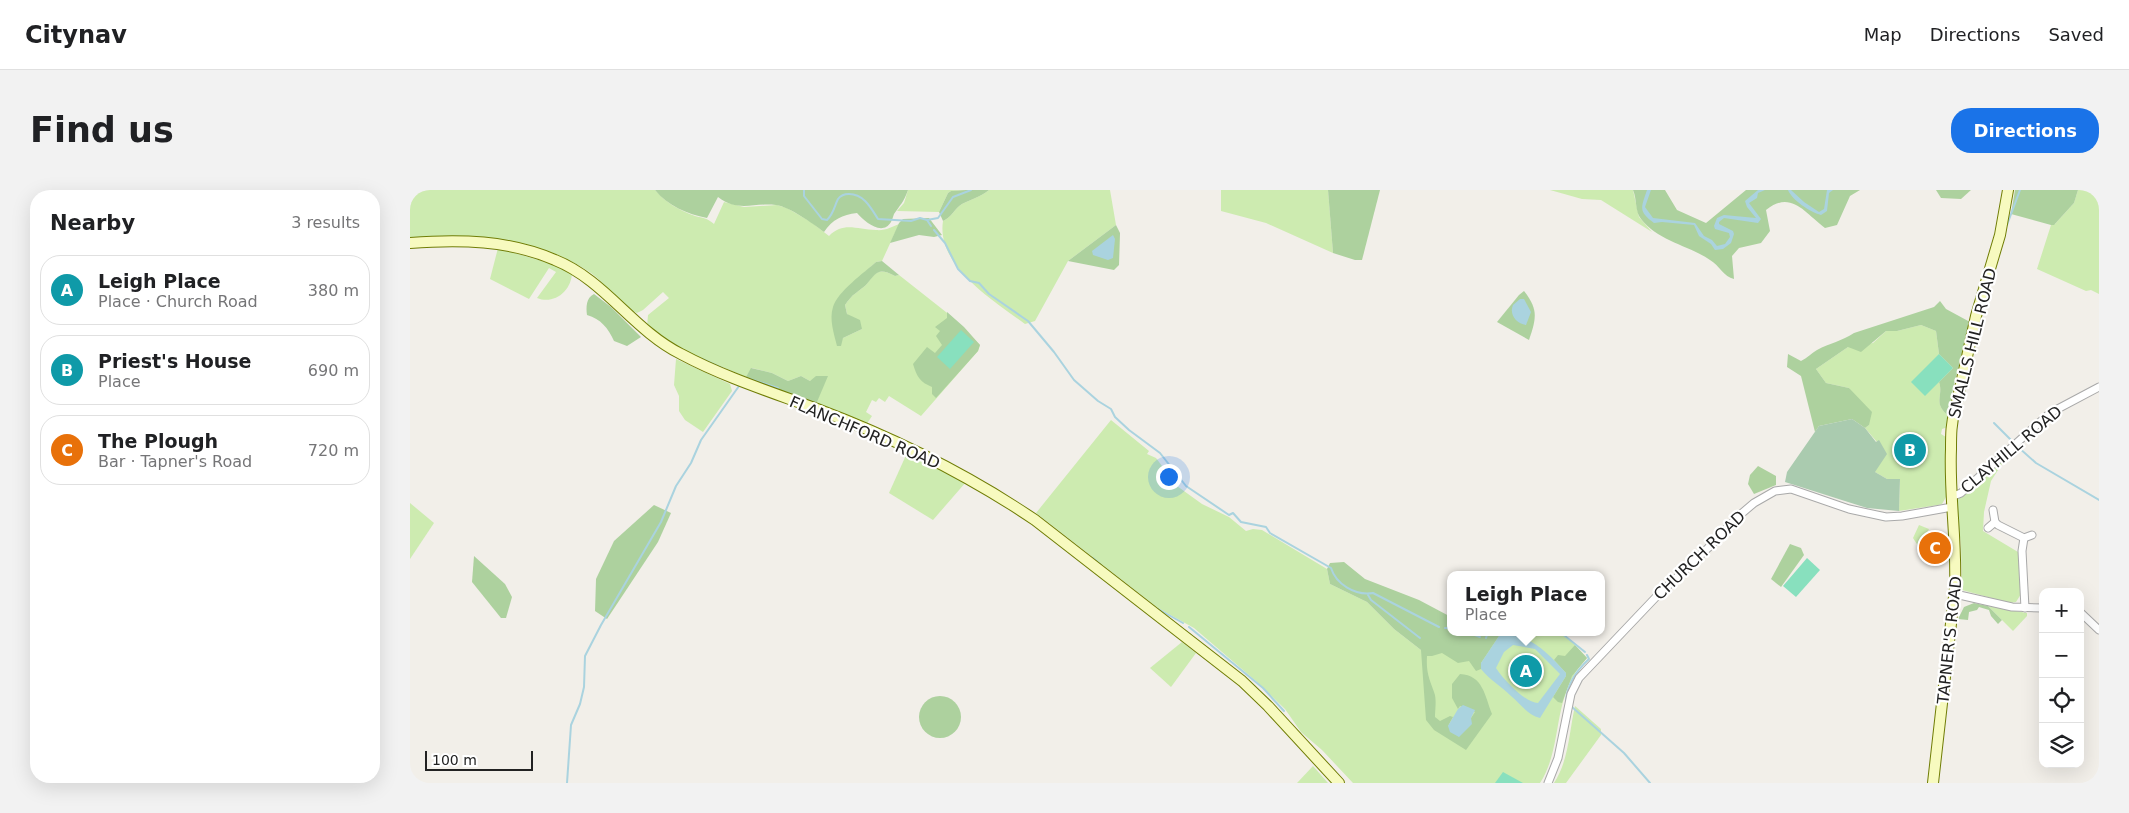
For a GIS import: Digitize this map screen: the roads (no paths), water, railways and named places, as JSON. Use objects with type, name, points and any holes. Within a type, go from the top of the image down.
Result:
[{"type":"street","name":"SMALLS HILL ROAD","points":[[1951,502],[1951,423],[1976,316],[2000,235],[2008,190]]},
{"type":"street","name":"FLANCHFORD ROAD","points":[[410,243],[464,241],[491,243],[554,259],[583,274],[647,334],[680,354],[740,381],[890,439],[978,483],[1035,520],[1152,612],[1216,659],[1268,706],[1339,783]]},
{"type":"street","name":"CLAYHILL ROAD","points":[[1951,502],[2050,413],[2099,387]]},
{"type":"street","name":"CHURCH ROAD","points":[[1548,783],[1558,758],[1571,694],[1579,678],[1656,597],[1754,503],[1775,491],[1791,489],[1849,509],[1886,517],[1951,502]]},
{"type":"street","name":"TAPNER'S ROAD","points":[[1933,783],[1955,594],[1956,556],[1951,502]]},
{"type":"street","points":[[1993,510],[1995,522]]},
{"type":"street","points":[[1988,528],[1995,522]]},
{"type":"street","points":[[1995,522],[2024,538],[2032,535]]},
{"type":"street","points":[[2024,538],[2022,551],[2025,608]]},
{"type":"street","points":[[1955,594],[2025,608],[2039,608]]},
{"type":"street","points":[[2084,616],[2099,630]]},
{"type":"water","points":[[1647,190],[1651,190],[1645,207],[1653,218],[1695,223],[1704,236],[1712,240],[1717,246],[1725,244],[1730,237],[1729,233],[1715,229],[1714,226],[1717,218],[1724,215],[1756,218],[1747,207],[1745,201],[1758,190],[1765,190],[1758,193],[1757,198],[1749,203],[1761,219],[1758,223],[1724,218],[1719,224],[1733,231],[1734,234],[1731,243],[1723,249],[1715,250],[1711,244],[1699,236],[1694,225],[1654,223],[1649,219],[1642,209]]},
{"type":"water","points":[[1788,190],[1791,190],[1819,212],[1824,209],[1827,190],[1833,190],[1829,193],[1827,211],[1821,215],[1802,205],[1793,198]]},
{"type":"water","points":[[1113,235],[1115,239],[1113,258],[1108,260],[1093,255],[1092,251]]},
{"type":"water","points":[[1520,299],[1524,299],[1531,312],[1526,325],[1516,321],[1512,312],[1513,305]]},
{"type":"water","points":[[1499,636],[1518,636],[1538,646],[1559,665],[1566,673],[1566,676],[1540,718],[1528,712],[1481,669],[1481,663]],"holes":[[[1513,645],[1535,649],[1560,674],[1538,703],[1521,695],[1503,678],[1496,668],[1504,652]]]},
{"type":"water","points":[[1463,705],[1475,710],[1471,718],[1472,724],[1459,737],[1450,732],[1448,726],[1458,709]]},
{"type":"waterway","points":[[804,190],[804,196],[822,219],[827,220],[839,198],[849,194],[863,199],[878,219],[911,221],[920,218],[927,220],[938,218],[953,197],[971,190]]},
{"type":"waterway","points":[[2007,225],[2020,190]]},
{"type":"waterway","points":[[927,220],[931,226]]},
{"type":"waterway","points":[[934,230],[945,243],[958,269],[970,281],[979,283],[989,294],[1028,321],[1074,380],[1098,401],[1111,409],[1115,417],[1129,430],[1160,453],[1186,486],[1229,515],[1233,513],[1241,522],[1266,527],[1270,533],[1331,568],[1337,579],[1347,588],[1360,593],[1373,593],[1439,627]]},
{"type":"waterway","points":[[702,359],[722,368]]},
{"type":"waterway","points":[[750,379],[778,388]]},
{"type":"waterway","points":[[567,783],[571,725],[580,704],[584,687],[585,656],[661,522],[676,486],[691,463],[701,440],[739,386]]},
{"type":"waterway","points":[[1994,423],[2012,441]]},
{"type":"waterway","points":[[2018,447],[2036,463],[2099,500]]},
{"type":"waterway","points":[[1093,558],[1101,565]]},
{"type":"waterway","points":[[1368,595],[1371,600],[1420,638]]},
{"type":"waterway","points":[[1158,609],[1183,623]]},
{"type":"waterway","points":[[1189,627],[1263,688],[1284,711]]},
{"type":"waterway","points":[[1565,636],[1585,652]]},
{"type":"waterway","points":[[1566,701],[1568,689],[1573,678],[1589,659],[1587,655]]},
{"type":"waterway","points":[[1572,707],[1624,753],[1650,783]]},
{"type":"place","name":"Priest's House","points":[[1910,450]]},
{"type":"place","name":"The Plough","points":[[1935,548]]},
{"type":"place","name":"Leigh Place","points":[[1526,671]]}]
